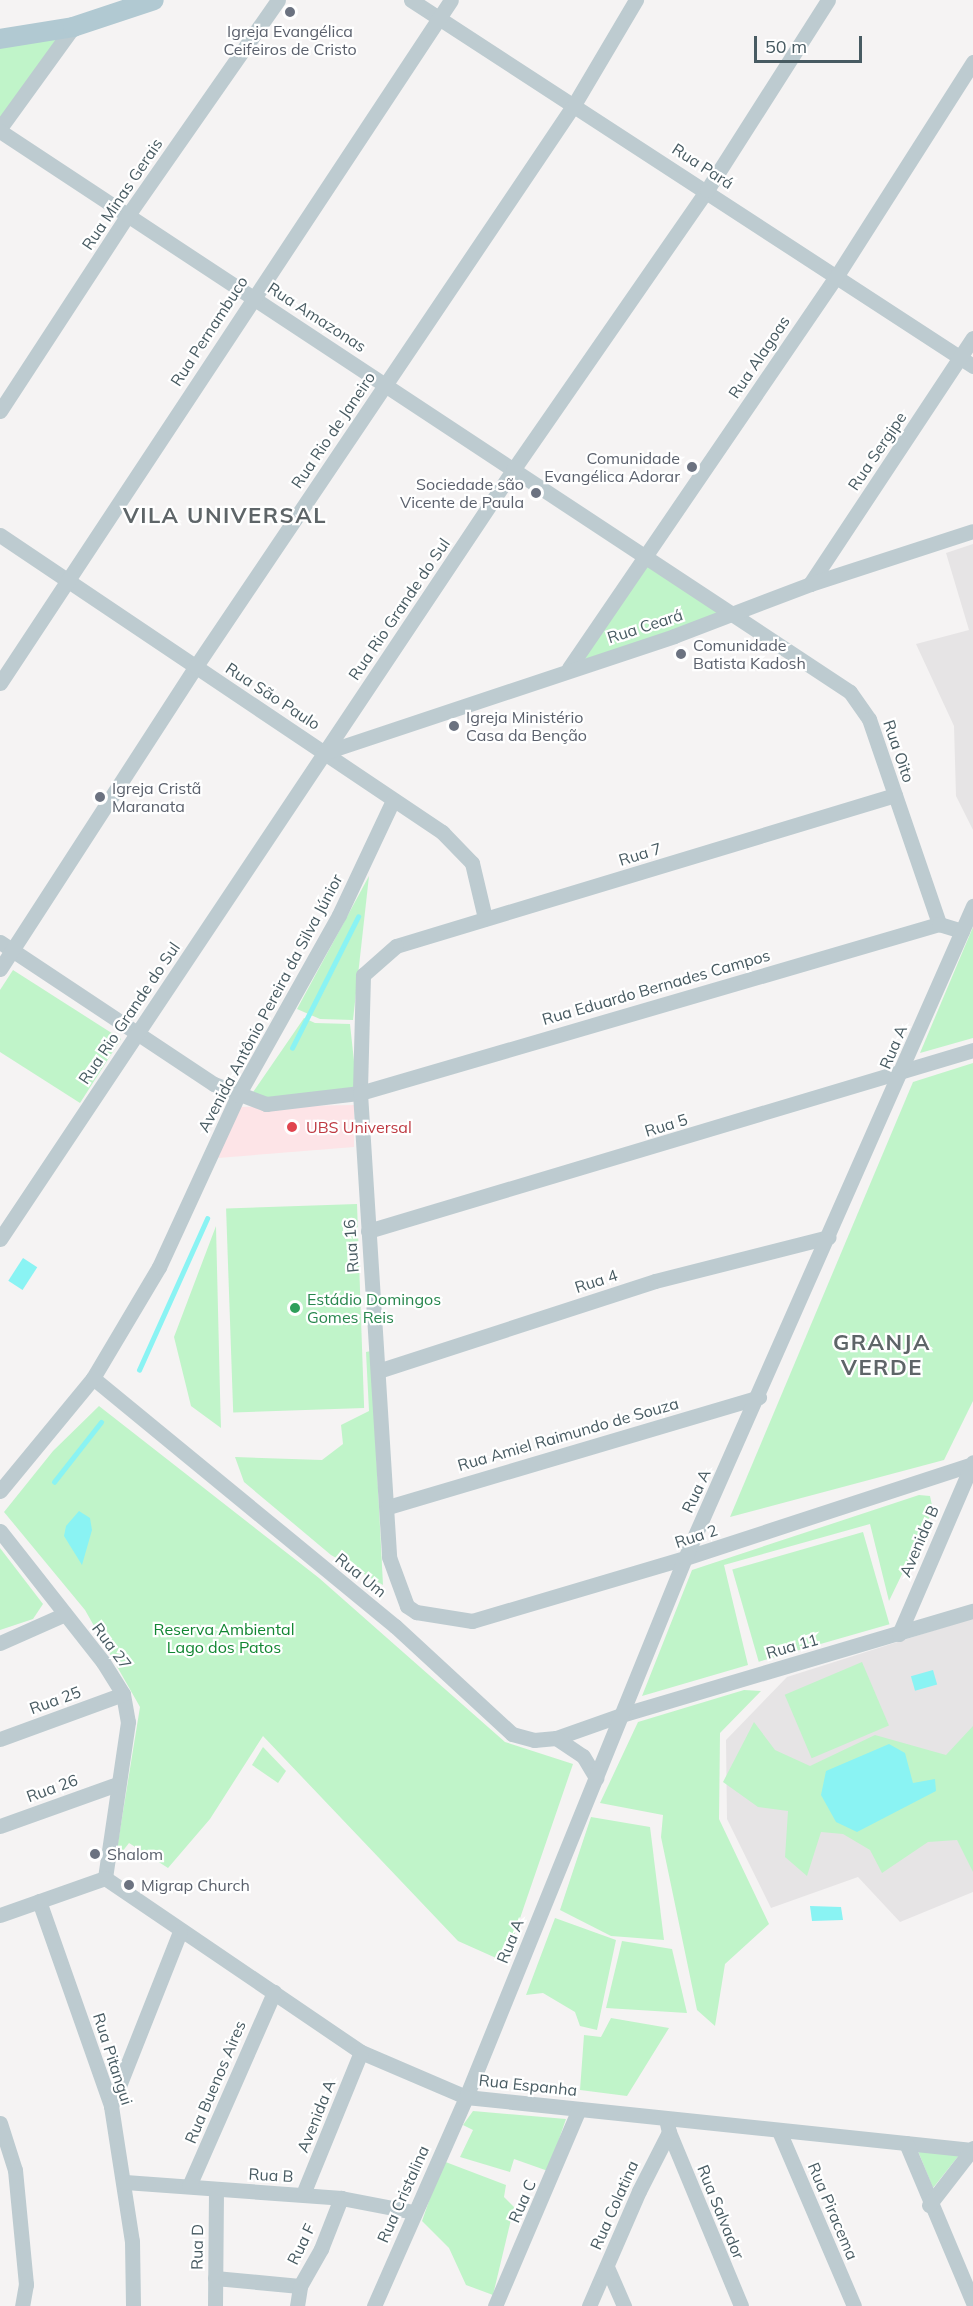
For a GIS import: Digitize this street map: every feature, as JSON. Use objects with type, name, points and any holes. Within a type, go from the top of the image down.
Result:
[{"type":"main road","points":[[0,39],[74,27],[154,0]]},
{"type":"street","name":"Rua Minas Gerais","points":[[0,411],[128,215],[278,0]]},
{"type":"street","name":"Rua Pará","points":[[411,0],[575,103],[967,362]]},
{"type":"street","name":"Rua Pernambuco","points":[[0,683],[252,297],[451,0]]},
{"type":"street","name":"Rua Rio de Janeiro","points":[[0,969],[6,946],[575,103],[636,0]]},
{"type":"street","name":"Rua Rio Grande do Sul","points":[[0,1239],[513,470],[706,190],[828,0]]},
{"type":"street","points":[[0,129],[74,27]]},
{"type":"street","name":"Rua Alagoas","points":[[569,669],[836,277],[973,62]]},
{"type":"street","name":"Rua Amazonas","points":[[0,129],[734,615]]},
{"type":"street","name":"Rua Sergipe","points":[[810,584],[967,362],[973,338]]},
{"type":"street","name":"Rua Ceará","points":[[326,752],[734,615],[810,584],[973,531]]},
{"type":"street","name":"Rua São Paulo","points":[[0,535],[326,752],[462,848],[472,863],[485,918]]},
{"type":"street","name":"Rua Oito","points":[[734,615],[850,692],[869,719],[939,924]]},
{"type":"street","name":"Rua 7","points":[[396,946],[895,795]]},
{"type":"street","name":"Avenida Antônio Pereira da Silva Júnior","points":[[0,1491],[93,1378],[159,1267],[238,1095],[339,915],[393,800]]},
{"type":"street","name":"Rua A","points":[[466,2097],[685,1558],[903,1072],[973,906]]},
{"type":"street","points":[[939,924],[962,931]]},
{"type":"street","name":"Rua Eduardo Bernades Campos","points":[[6,946],[136,1035],[238,1095],[266,1104],[360,1093],[939,924]]},
{"type":"street","name":"Rua 16","points":[[396,946],[363,975],[360,1093],[388,1507],[389,1557],[407,1606]]},
{"type":"street","name":"Rua 5","points":[[368,1232],[973,1050]]},
{"type":"street","name":"Rua 4","points":[[378,1371],[655,1281],[830,1237]]},
{"type":"street","name":"Rua Um","points":[[93,1378],[395,1626],[512,1734],[534,1740],[556,1738],[621,1715]]},
{"type":"street","name":"Rua Amiel Raimundo de Souza","points":[[388,1507],[759,1397]]},
{"type":"street","name":"Rua 2","points":[[407,1606],[426,1615],[472,1621],[685,1558],[973,1464]]},
{"type":"street","name":"Avenida B","points":[[899,1634],[973,1464]]},
{"type":"street","name":"Rua 27","points":[[0,1532],[117,1681],[123,1694],[128,1722],[117,1784],[105,1878]]},
{"type":"street","points":[[395,1626],[407,1606]]},
{"type":"street","name":"Rua 11","points":[[621,1715],[973,1611]]},
{"type":"street","points":[[0,1643],[65,1614]]},
{"type":"street","name":"Rua 25","points":[[0,1739],[123,1694]]},
{"type":"street","points":[[556,1738],[583,1756],[596,1778]]},
{"type":"street","name":"Rua 26","points":[[0,1826],[117,1784]]},
{"type":"street","points":[[0,1915],[105,1878]]},
{"type":"street","name":"Rua Espanha","points":[[105,1878],[180,1932],[274,1992],[361,2052],[466,2097],[579,2109],[668,2126],[779,2131],[973,2149]]},
{"type":"street","name":"Rua Pitangui","points":[[39,1901],[111,2106],[132,2241],[133,2306]]},
{"type":"street","points":[[111,2106],[180,1932]]},
{"type":"street","name":"Rua Buenos Aires","points":[[189,2187],[274,1992]]},
{"type":"street","name":"Avenida A","points":[[303,2194],[361,2052]]},
{"type":"street","name":"Rua Cristalina","points":[[374,2306],[466,2097]]},
{"type":"street","name":"Rua C","points":[[495,2306],[579,2109]]},
{"type":"street","points":[[0,2123],[15,2170],[26,2284],[22,2306]]},
{"type":"street","name":"Rua Colatina","points":[[589,2306],[668,2126]]},
{"type":"street","name":"Rua Salvador","points":[[668,2126],[741,2306]]},
{"type":"street","name":"Rua Piracema","points":[[779,2131],[854,2306]]},
{"type":"street","points":[[906,2143],[929,2205],[973,2302]]},
{"type":"street","points":[[929,2205],[973,2149]]},
{"type":"street","name":"Rua B","points":[[124,2182],[216,2190],[303,2194],[341,2198],[414,2212]]},
{"type":"street","name":"Rua D","points":[[215,2306],[216,2190]]},
{"type":"street","name":"Rua F","points":[[297,2306],[300,2286],[321,2249],[341,2198]]},
{"type":"street","points":[[606,2267],[624,2306]]},
{"type":"street","points":[[215,2277],[300,2286]]},
{"type":"shaded area","points":[[973,544],[973,830],[956,796],[954,726],[916,644],[969,630],[946,553]]},
{"type":"shaded area","name":"UBS Universal","points":[[354,1105],[354,1147],[218,1158],[237,1107]]},
{"type":"shaded area","points":[[973,1618],[973,1892],[900,1922],[858,1877],[771,1908],[727,1819],[726,1740],[787,1677]]},
{"type":"green space","points":[[67,31],[0,123],[0,42]]},
{"type":"green space","points":[[645,555],[734,615],[569,668]]},
{"type":"green space","points":[[369,876],[353,1020],[320,1019],[297,1009]]},
{"type":"green space","points":[[973,927],[973,1038],[920,1053]]},
{"type":"green space","points":[[13,970],[121,1039],[80,1103],[0,1052],[0,990]]},
{"type":"green space","points":[[304,1018],[315,1023],[350,1024],[357,1089],[275,1104],[251,1095]]},
{"type":"green space","points":[[973,1063],[973,1401],[944,1460],[730,1517],[913,1082]]},
{"type":"green space","name":"Estádio Domingos Gomes Reis","points":[[357,1204],[364,1408],[233,1412],[226,1209]]},
{"type":"green space","points":[[216,1226],[221,1428],[191,1406],[174,1337]]},
{"type":"green space","points":[[371,1351],[383,1585],[331,1555],[244,1482],[235,1457],[322,1460],[343,1444],[341,1425],[369,1411],[366,1352]]},
{"type":"green space","name":"Reserva Ambiental Lago dos Patos","points":[[99,1406],[319,1578],[505,1742],[573,1764],[505,1962],[458,1941],[263,1736],[210,1819],[168,1868],[129,1843],[115,1861],[140,1707],[85,1610],[4,1512],[53,1451]]},
{"type":"green space","points":[[919,1495],[930,1496],[933,1510],[889,1601],[870,1524],[724,1565],[748,1665],[642,1696],[692,1570]]},
{"type":"green space","points":[[863,1532],[889,1624],[759,1662],[732,1569]]},
{"type":"green space","points":[[0,1548],[43,1604],[33,1619],[0,1630]]},
{"type":"green space","points":[[862,1662],[889,1726],[812,1758],[785,1695]]},
{"type":"green space","points":[[744,1690],[761,1691],[720,1733],[719,1819],[769,1924],[725,1964],[715,2026],[697,2010],[661,1837],[663,1815],[600,1803],[638,1722]]},
{"type":"green space","points":[[754,1722],[775,1750],[810,1766],[875,1735],[946,1755],[973,1726],[973,1872],[957,1840],[928,1842],[882,1873],[870,1850],[843,1834],[821,1832],[807,1876],[785,1857],[788,1811],[758,1807],[723,1782]]},
{"type":"green space","points":[[263,1747],[286,1771],[278,1783],[252,1765]]},
{"type":"green space","points":[[591,1817],[650,1827],[664,1940],[611,1936],[560,1910]]},
{"type":"green space","points":[[555,1918],[616,1940],[597,2030],[580,2026],[575,2012],[543,1993],[526,1995]]},
{"type":"green space","points":[[622,1941],[672,1949],[687,2013],[606,2008]]},
{"type":"green space","points":[[611,2018],[669,2028],[627,2096],[580,2090],[584,2035],[601,2037]]},
{"type":"green space","points":[[473,2111],[566,2119],[548,2171],[514,2159],[510,2172],[460,2157],[473,2130],[463,2125]]},
{"type":"green space","points":[[918,2151],[960,2154],[933,2188]]},
{"type":"green space","points":[[443,2161],[506,2185],[504,2197],[514,2207],[493,2295],[466,2285],[449,2248],[422,2221]]},
{"type":"water","points":[[23,1258],[37,1267],[23,1290],[8,1281]]},
{"type":"water","points":[[79,1511],[90,1518],[92,1530],[82,1565],[64,1536],[66,1526]]},
{"type":"water","points":[[933,1670],[937,1684],[915,1691],[911,1676]]},
{"type":"water","points":[[889,1744],[905,1753],[913,1783],[935,1779],[936,1791],[857,1832],[836,1822],[821,1795],[826,1771]]},
{"type":"water","points":[[810,1906],[841,1907],[843,1920],[812,1921]]},
{"type":"waterway","points":[[292,1048],[358,917]]},
{"type":"waterway","points":[[139,1370],[207,1219]]},
{"type":"waterway","points":[[54,1482],[101,1422]]},
{"type":"place","name":"Igreja Evangélica Ceifeiros de Cristo","points":[[290,12]]},
{"type":"place","name":"Comunidade Evangélica Adorar","points":[[692,467]]},
{"type":"place","name":"Sociedade são Vicente de Paula","points":[[536,493]]},
{"type":"place","name":"Comunidade Batista Kadosh","points":[[681,654]]},
{"type":"place","name":"Igreja Ministério Casa da Benção","points":[[454,726]]},
{"type":"place","name":"Igreja Cristã Maranata","points":[[100,797]]},
{"type":"place","name":"UBS Universal","points":[[292,1127]]},
{"type":"place","name":"Estádio Domingos Gomes Reis","points":[[295,1308]]},
{"type":"place","name":"Shalom","points":[[95,1854]]},
{"type":"place","name":"Migrap Church","points":[[129,1885]]},
{"type":"district","name":"VILA UNIVERSAL","points":[[225,516]]},
{"type":"district","name":"GRANJA VERDE","points":[[882,1354]]}]
